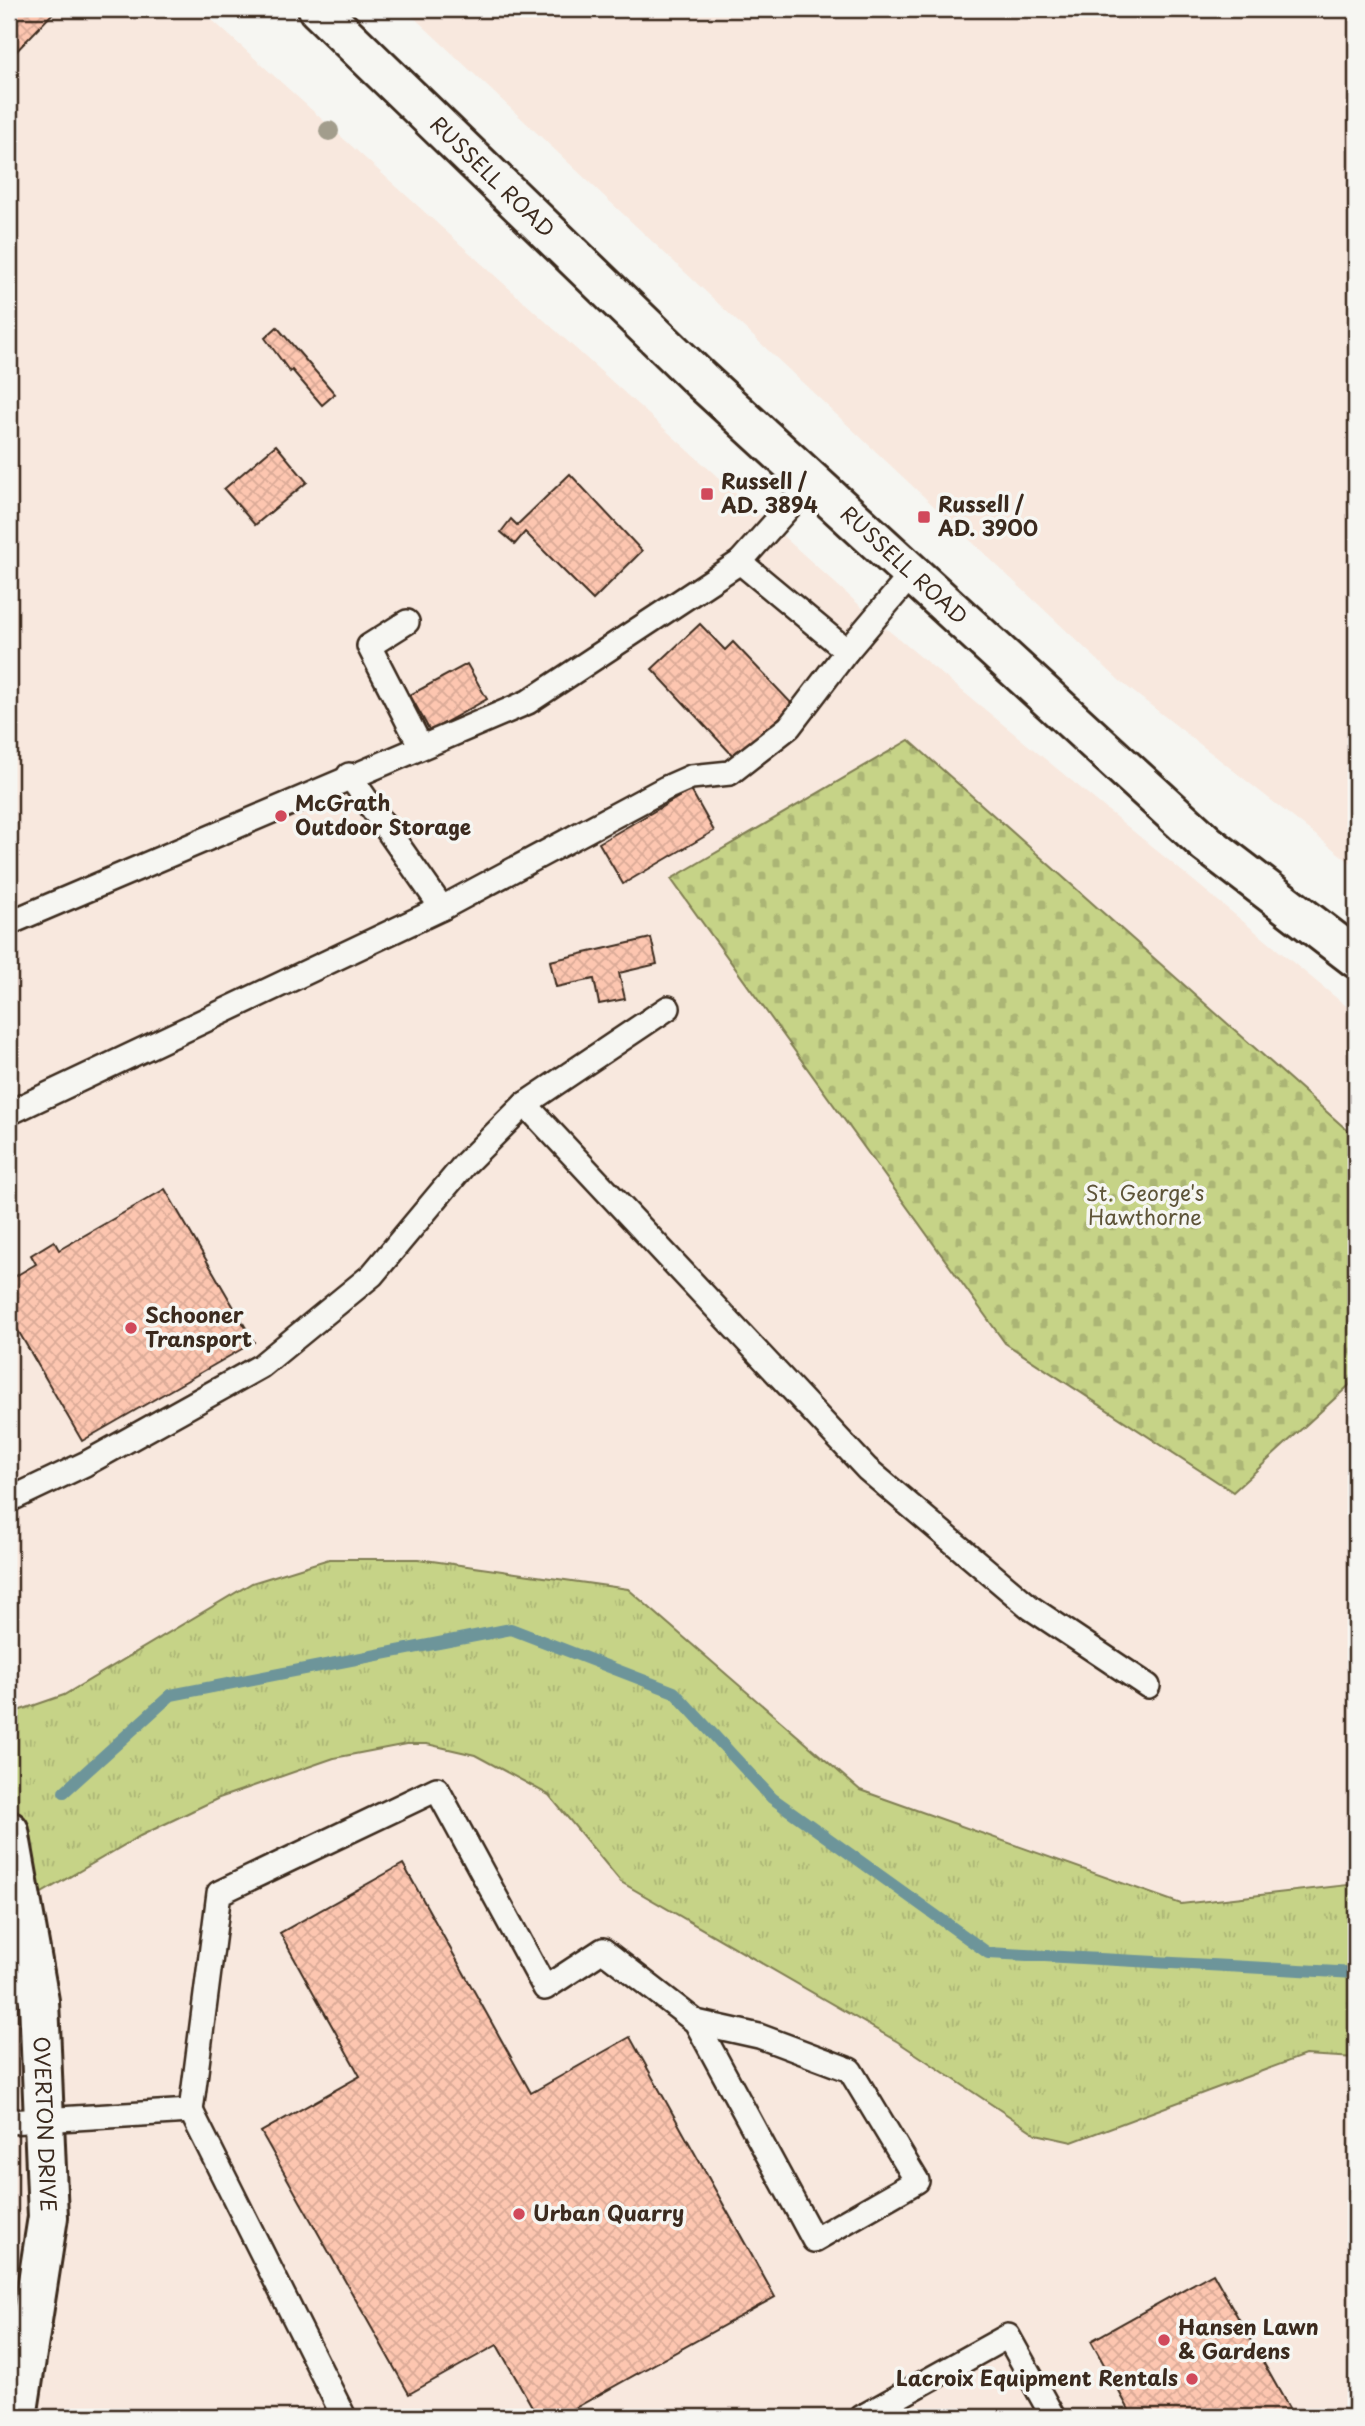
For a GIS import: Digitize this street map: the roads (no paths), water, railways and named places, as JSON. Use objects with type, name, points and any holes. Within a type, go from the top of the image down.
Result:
[{"type":"main road","name":"RUSSELL ROAD","points":[[318,9],[701,380],[1207,845],[1356,958]]},
{"type":"main road","name":"OVERTON DRIVE","points":[[9,1831],[39,2001],[26,2122],[48,2217],[17,2417]]},
{"type":"lane","points":[[9,922],[349,775],[528,702],[740,562],[812,481]]},
{"type":"lane","points":[[740,562],[847,651]]},
{"type":"lane","points":[[9,1113],[442,908],[666,788],[691,777],[730,773],[789,727],[847,651],[912,574]]},
{"type":"lane","points":[[407,622],[369,646],[420,745]]},
{"type":"lane","points":[[349,775],[442,908]]},
{"type":"lane","points":[[9,1500],[85,1464],[261,1366],[372,1275],[464,1165],[525,1104],[668,1008]]},
{"type":"lane","points":[[525,1104],[867,1469],[1031,1608],[1148,1686]]},
{"type":"lane","points":[[344,2417],[191,2111],[219,1893],[437,1788],[545,1988],[603,1950],[696,2022],[814,2240],[917,2181],[850,2070],[759,2036],[696,2022]]},
{"type":"lane","points":[[26,2122],[191,2111]]},
{"type":"lane","points":[[862,2417],[1007,2336],[1053,2417]]},
{"type":"waterway","points":[[64,1792],[171,1695],[511,1629],[674,1692],[772,1798],[988,1953],[1356,1973]]},
{"type":"place","name":"Russell / AD. 3894","points":[[707,494]]},
{"type":"place","name":"Russell / AD. 3900","points":[[924,517]]},
{"type":"place","name":"McGrath Outdoor Storage","points":[[281,816]]},
{"type":"place","name":"Schooner Transport","points":[[131,1328]]},
{"type":"place","name":"Urban Quarry","points":[[519,2214]]},
{"type":"place","name":"Hansen Lawn & Gardens","points":[[1164,2340]]},
{"type":"place","name":"Lacroix Equipment Rentals","points":[[1192,2379]]},
{"type":"park label","name":"St. George's Hawthorne","points":[[1145,1206]]}]
